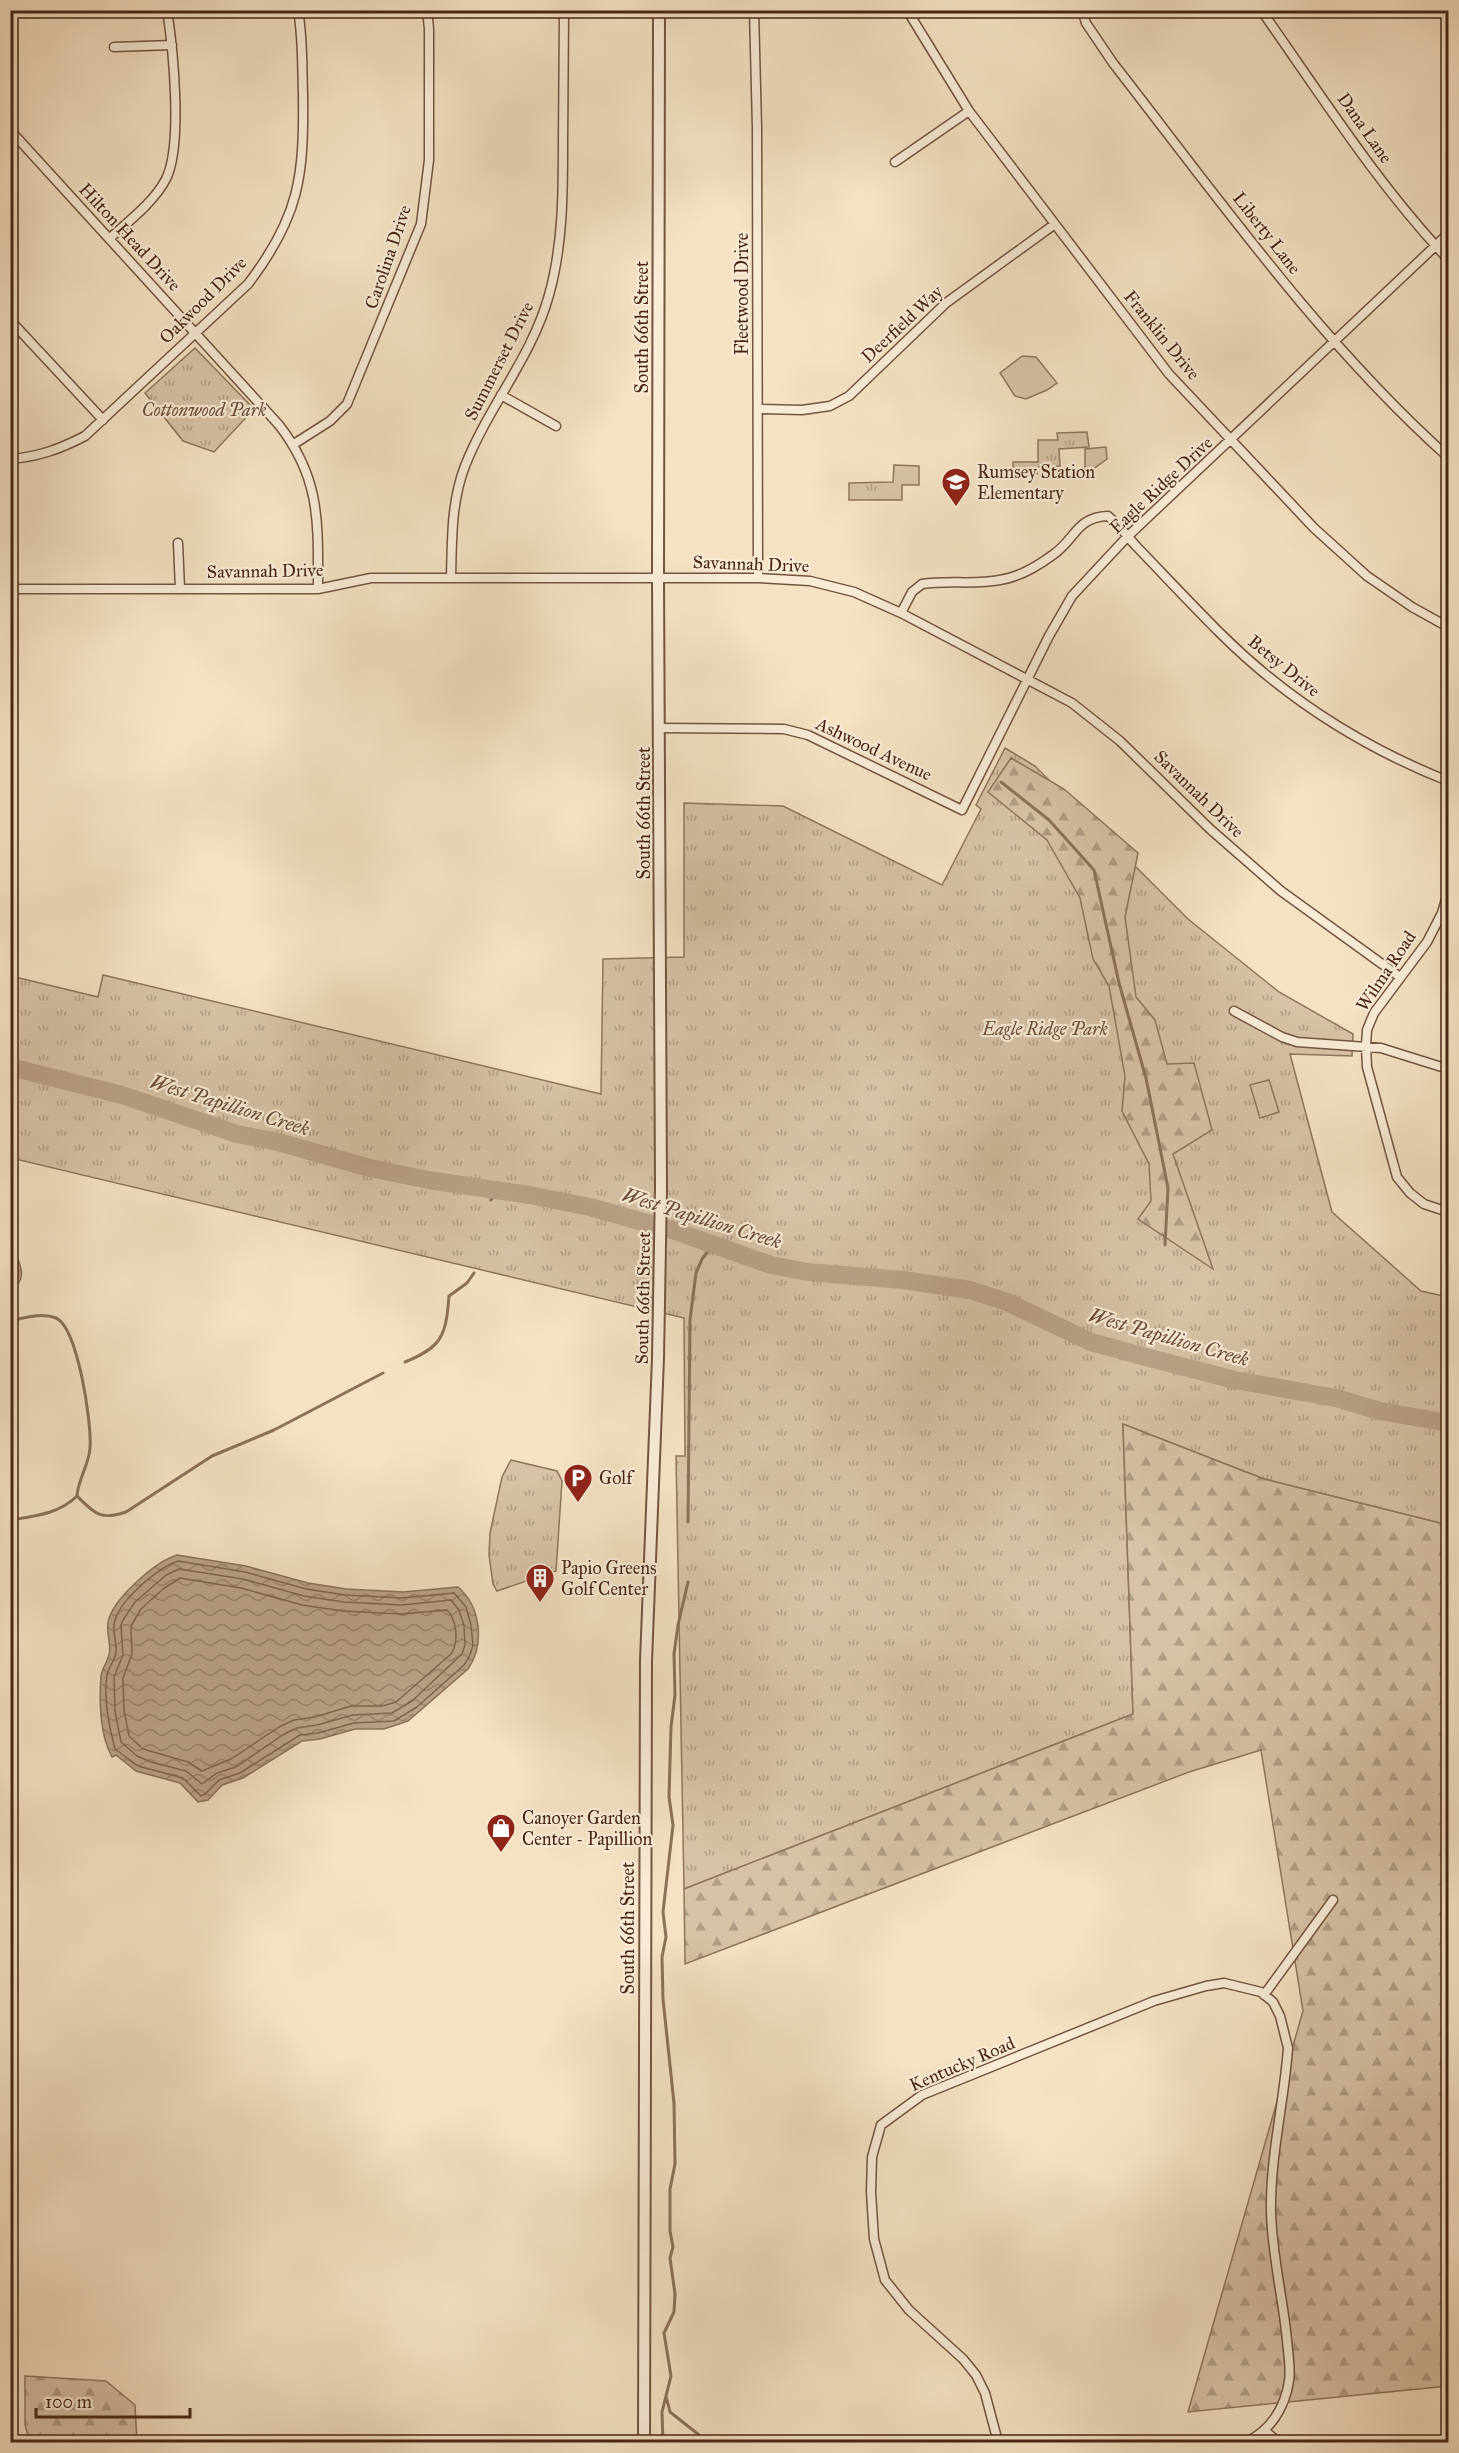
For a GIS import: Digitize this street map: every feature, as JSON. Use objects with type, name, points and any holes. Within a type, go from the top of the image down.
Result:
[{"type":"street","points":[[110,238],[147,204],[166,180],[171,166],[175,145],[172,45],[167,10]]},
{"type":"street","name":"Oakwood Drive","points":[[10,459],[36,457],[62,448],[85,436],[248,284],[268,258],[283,231],[296,198],[302,168],[302,44],[298,10]]},
{"type":"street","name":"Carolina Drive","points":[[294,444],[330,422],[348,404],[421,224],[429,160],[427,10]]},
{"type":"street","name":"Summerset Drive","points":[[451,578],[455,510],[465,467],[501,395],[523,359],[539,324],[549,297],[558,259],[563,178],[564,10]]},
{"type":"street","name":"South 66th Street","points":[[644,2442],[646,1649],[661,1187],[658,578],[659,10]]},
{"type":"street","name":"Fleetwood Drive","points":[[754,10],[758,128],[758,578]]},
{"type":"street","name":"Franklin Drive","points":[[907,10],[969,111],[1169,374],[1314,528],[1367,576],[1449,627]]},
{"type":"street","name":"Liberty Lane","points":[[1082,10],[1086,23],[1113,63],[1285,284],[1334,342],[1449,458]]},
{"type":"street","name":"Dana Lane","points":[[1261,10],[1369,164],[1449,259]]},
{"type":"street","points":[[114,47],[172,45]]},
{"type":"street","points":[[895,162],[969,111]]},
{"type":"street","name":"Hilton Head Drive","points":[[10,130],[294,444],[310,478],[314,499],[318,535],[318,589]]},
{"type":"street","name":"Deerfield Way","points":[[759,409],[802,410],[830,406],[849,396],[946,303],[1055,224]]},
{"type":"street","name":"Eagle Ridge Drive","points":[[962,810],[1072,596],[1127,537],[1232,441],[1449,234]]},
{"type":"street","points":[[10,320],[103,420]]},
{"type":"street","points":[[501,395],[556,426]]},
{"type":"street","name":"Betsy Drive","points":[[901,613],[912,592],[922,584],[999,580],[1024,573],[1056,553],[1086,521],[1108,516],[1220,633],[1264,674],[1342,730],[1381,752],[1449,781]]},
{"type":"street","points":[[178,543],[180,589]]},
{"type":"street","name":"Savannah Drive","points":[[10,589],[318,589],[371,578],[758,578],[810,581],[854,592],[901,613],[1072,703],[1120,741],[1210,828],[1281,891],[1400,977]]},
{"type":"street","name":"Ashwood Avenue","points":[[660,728],[784,729],[808,735],[962,810]]},
{"type":"street","name":"Wilma Road","points":[[1449,892],[1445,915],[1374,1012],[1367,1030],[1366,1046],[1367,1067],[1397,1177],[1410,1193],[1424,1204],[1449,1212]]},
{"type":"street","points":[[1234,1011],[1282,1038],[1297,1042],[1366,1046],[1449,1069]]},
{"type":"street","points":[[1246,2442],[1273,2423],[1289,2382],[1290,2366],[1271,2212],[1275,2153],[1288,2048],[1280,2016],[1272,2002],[1264,1995],[1333,1900]]},
{"type":"street","name":"Kentucky Road","points":[[998,2442],[986,2393],[976,2376],[963,2359],[909,2310],[885,2280],[874,2239],[871,2192],[872,2157],[881,2126],[921,2095],[1154,2001],[1224,1983],[1244,1986],[1264,1995]]},
{"type":"street","points":[[1264,2430],[1278,2442]]},
{"type":"street","points":[[1013,2442],[1067,2442]]},
{"type":"green space","name":"Cottonwood Park","points":[[195,348],[254,409],[214,452],[183,441],[145,393]]},
{"type":"green space","points":[[1022,356],[1036,357],[1057,383],[1026,399],[1015,396],[1000,373]]},
{"type":"green space","points":[[1087,432],[1089,447],[1059,449],[1060,466],[1038,467],[1037,474],[1013,474],[1013,462],[1038,462],[1038,440],[1058,440],[1057,433]]},
{"type":"green space","points":[[1106,447],[1107,459],[1081,478],[1078,474],[1085,467],[1085,449]]},
{"type":"green space","points":[[894,465],[919,466],[919,485],[902,485],[902,500],[849,500],[849,483],[893,482]]},
{"type":"green space","name":"Eagle Ridge Park","points":[[1005,748],[1035,766],[1188,919],[1279,992],[1353,1034],[1352,1056],[1290,1054],[1332,1212],[1421,1291],[1448,1297],[1448,1525],[1264,1479],[1123,1424],[1133,1714],[684,1889],[676,1456],[685,1456],[684,1318],[11,1158],[11,976],[98,997],[103,975],[601,1094],[603,959],[684,957],[684,803],[783,806],[942,885],[981,809],[976,805]]},
{"type":"green space","points":[[1011,758],[1064,789],[1138,853],[1125,917],[1136,997],[1155,1020],[1167,1064],[1194,1063],[1212,1130],[1173,1154],[1213,1269],[1138,1219],[1151,1201],[1149,1164],[1122,1111],[1125,1076],[1109,986],[1093,959],[1080,898],[1047,840],[988,792]]},
{"type":"green space","points":[[1269,1080],[1279,1112],[1260,1118],[1250,1085]]},
{"type":"green space","points":[[1123,1424],[1264,1479],[1448,1525],[1448,2386],[1188,2412],[1303,2011],[1261,1750],[1189,1772],[685,1964],[684,1889],[1133,1714]]},
{"type":"green space","points":[[511,1460],[557,1471],[562,1481],[556,1571],[497,1591],[493,1584],[489,1555],[490,1533],[502,1477]]},
{"type":"green space","points":[[25,2376],[106,2381],[135,2405],[137,2442],[30,2442],[25,2425]]},
{"type":"water","points":[[10,1207],[13,1241],[22,1275],[17,1285],[11,1289]]},
{"type":"water","points":[[177,1555],[246,1566],[308,1583],[346,1589],[403,1592],[458,1587],[466,1595],[476,1615],[477,1648],[468,1669],[408,1721],[384,1729],[355,1729],[320,1739],[302,1741],[243,1778],[222,1785],[208,1800],[198,1802],[180,1783],[136,1771],[116,1755],[112,1757],[105,1739],[101,1718],[101,1676],[110,1651],[108,1623],[111,1614],[135,1583],[157,1565]]},
{"type":"waterway","points":[[1001,782],[1049,820],[1094,870],[1119,983],[1146,1078],[1168,1188],[1165,1245]]},
{"type":"waterway","name":"West Papillion Creek","points":[[10,1067],[122,1095],[237,1134],[278,1142],[370,1168],[590,1207],[675,1231],[771,1265],[808,1272],[903,1280],[970,1290],[1007,1302],[1091,1342],[1235,1380],[1336,1398],[1380,1411],[1448,1423]]},
{"type":"waterway","points":[[491,1200],[497,1190]]},
{"type":"waterway","points":[[688,1522],[690,1320],[696,1273],[702,1259],[713,1245]]},
{"type":"waterway","points":[[405,1362],[427,1351],[440,1338],[444,1331],[449,1296],[467,1283],[474,1273]]},
{"type":"waterway","points":[[10,1321],[33,1316],[51,1316],[64,1325],[71,1339],[82,1378],[90,1436],[88,1460],[77,1496],[54,1510],[10,1520]]},
{"type":"waterway","points":[[77,1496],[98,1514],[110,1516],[126,1512],[212,1456],[274,1430],[383,1373]]},
{"type":"waterway","points":[[663,2442],[662,2412],[671,2376],[664,2333],[674,2312],[675,2294],[670,2258],[673,2247],[670,2231],[670,2189],[675,2164],[674,2103],[663,1999],[662,1957],[666,1937],[663,1912],[673,1825],[669,1797],[671,1727],[675,1695],[674,1654],[688,1582]]},
{"type":"waterway","points":[[666,2396],[670,2412],[708,2442]]},
{"type":"place","name":"Rumsey Station Elementary","points":[[956,508]]},
{"type":"place","name":"Golf","points":[[578,1504]]},
{"type":"place","name":"Papio Greens Golf Center","points":[[540,1604]]},
{"type":"place","name":"Canoyer Garden Center - Papillion","points":[[501,1854]]}]
